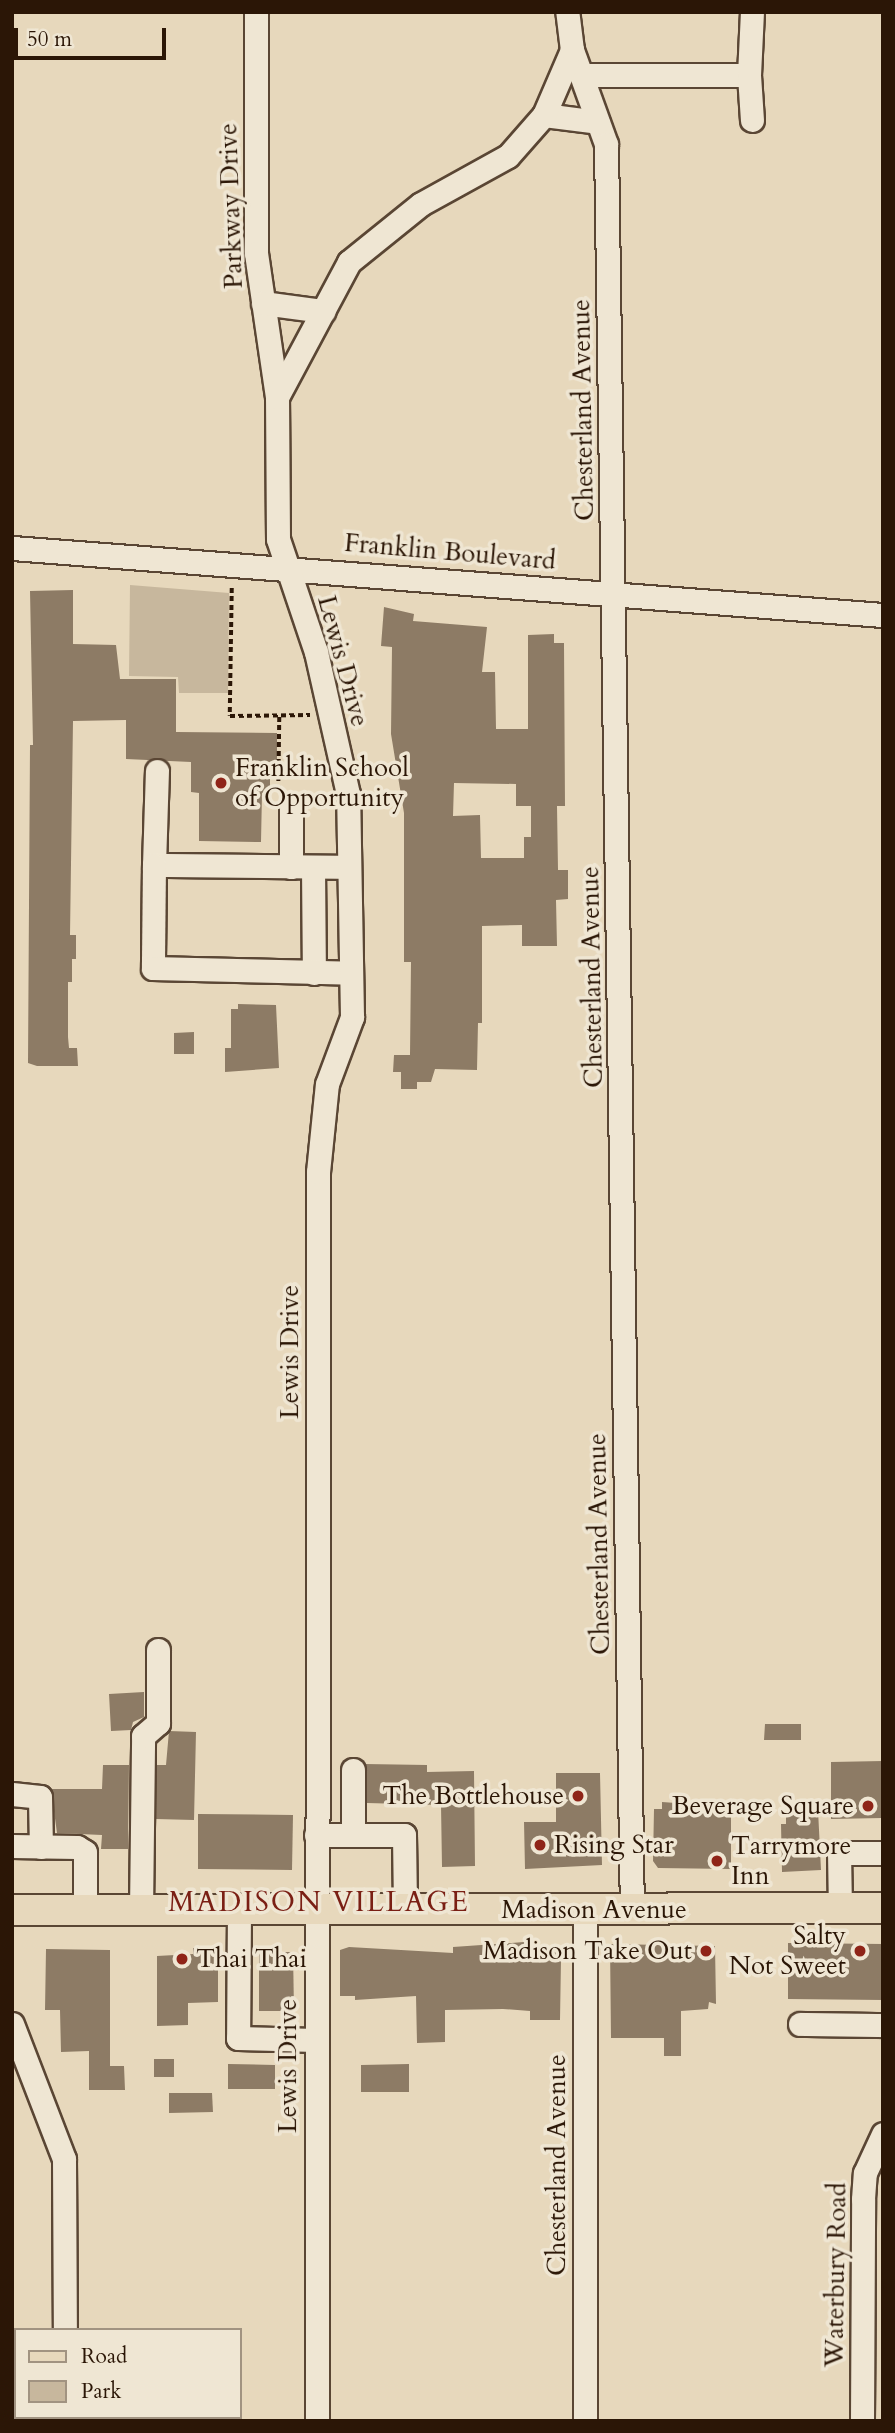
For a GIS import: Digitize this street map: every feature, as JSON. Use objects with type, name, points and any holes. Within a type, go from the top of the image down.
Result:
[{"type":"main road","name":"Madison Avenue","points":[[12,1910],[883,1908]]},
{"type":"street","name":"Parkway Drive","points":[[256,12],[256,253],[277,397]]},
{"type":"street","points":[[567,12],[572,50]]},
{"type":"street","points":[[752,12],[752,120]]},
{"type":"street","name":"Chesterland Avenue","points":[[572,50],[606,144],[632,1909]]},
{"type":"street","name":"Lewis Drive","points":[[317,2421],[318,1172],[327,1084],[352,1017],[348,794],[316,652],[286,567],[274,510],[277,397],[349,262],[421,204],[508,156],[544,115],[572,50]]},
{"type":"street","points":[[582,75],[750,75]]},
{"type":"street","points":[[544,115],[598,122]]},
{"type":"street","points":[[263,303],[323,311]]},
{"type":"street","name":"Franklin Boulevard","points":[[12,548],[883,615]]},
{"type":"street","points":[[157,771],[153,968],[351,974]]},
{"type":"street","points":[[290,800],[302,867],[314,973]]},
{"type":"street","points":[[154,866],[349,867]]},
{"type":"street","points":[[141,1910],[143,1736],[158,1723],[158,1650]]},
{"type":"street","points":[[353,1770],[354,1835]]},
{"type":"street","points":[[12,1794],[40,1797],[41,1847]]},
{"type":"street","points":[[316,1835],[404,1835],[405,1910]]},
{"type":"street","points":[[12,1846],[78,1847],[85,1852],[85,1910]]},
{"type":"street","points":[[840,1909],[839,1853],[883,1853]]},
{"type":"street","name":"Chesterland Avenue","points":[[585,1909],[585,2421]]},
{"type":"street","points":[[239,1910],[238,2038],[316,2040]]},
{"type":"street","points":[[12,2024],[64,2159],[65,2328]]},
{"type":"street","points":[[800,2024],[883,2025]]},
{"type":"street","name":"Waterbury Road","points":[[862,2421],[864,2186],[883,2134]]},
{"type":"path","points":[[232,589],[230,716],[313,715]]},
{"type":"path","points":[[279,716],[290,800],[325,797]]},
{"type":"green space","points":[[130,585],[229,593],[228,693],[179,693],[178,677],[129,676]]},
{"type":"building","points":[[73,590],[73,644],[116,645],[120,679],[176,679],[176,732],[277,733],[277,762],[270,762],[270,793],[262,793],[261,842],[199,841],[199,793],[191,792],[191,762],[126,759],[126,720],[73,721],[70,935],[76,935],[76,959],[72,959],[72,982],[68,982],[68,1037],[69,1048],[77,1048],[78,1066],[37,1066],[28,1063],[30,745],[33,745],[30,591]]},
{"type":"building","points":[[384,607],[414,614],[413,621],[487,627],[482,672],[495,672],[496,729],[528,729],[528,635],[554,634],[554,643],[564,643],[565,806],[557,806],[558,870],[568,870],[568,899],[556,900],[557,946],[522,946],[522,925],[482,926],[482,1023],[478,1023],[477,1070],[435,1069],[431,1082],[417,1082],[417,1089],[401,1089],[401,1072],[393,1072],[394,1055],[410,1055],[411,962],[404,962],[404,813],[391,734],[392,647],[381,646]],"holes":[[[454,783],[516,784],[516,806],[531,806],[531,837],[524,837],[524,858],[481,858],[480,815],[453,816]]]},
{"type":"building","points":[[238,1004],[276,1005],[279,1068],[225,1072],[225,1048],[231,1048],[231,1009],[238,1009]]},
{"type":"building","points":[[194,1032],[194,1054],[174,1054],[174,1033]]},
{"type":"building","points":[[144,1692],[144,1717],[133,1722],[131,1730],[111,1731],[109,1694]]},
{"type":"building","points":[[765,1724],[801,1724],[801,1740],[764,1740]]},
{"type":"building","points":[[169,1731],[196,1732],[194,1820],[156,1819],[157,1765],[166,1765]]},
{"type":"building","points":[[883,1761],[882,1818],[831,1819],[831,1762]]},
{"type":"building","points":[[365,1764],[427,1765],[427,1772],[474,1771],[475,1866],[442,1867],[441,1805],[367,1803]]},
{"type":"building","points":[[103,1765],[129,1765],[128,1849],[101,1849],[102,1835],[57,1833],[51,1789],[102,1789]]},
{"type":"building","name":"The Bottlehouse","points":[[556,1773],[600,1773],[602,1865],[525,1869],[524,1822],[556,1822]]},
{"type":"building","points":[[662,1802],[731,1807],[731,1869],[658,1868],[653,1861],[654,1809],[662,1809]]},
{"type":"building","points":[[818,1810],[821,1870],[782,1872],[781,1824],[786,1824],[786,1811]]},
{"type":"building","points":[[198,1814],[293,1815],[292,1870],[198,1869]]},
{"type":"building","points":[[524,1942],[524,1947],[552,1947],[561,1959],[560,2020],[530,2020],[530,2011],[445,2010],[445,2042],[417,2043],[416,1996],[355,2000],[355,1996],[340,1996],[340,1950],[349,1947],[453,1953],[453,1947]]},
{"type":"building","points":[[788,1943],[883,1944],[883,2000],[788,1999]]},
{"type":"building","points":[[610,1944],[715,1946],[716,2004],[709,2002],[708,2009],[681,2011],[681,2056],[664,2056],[664,2038],[611,2038]]},
{"type":"building","points":[[193,1948],[218,1948],[218,2002],[188,2003],[188,2025],[157,2026],[157,1956],[193,1954]]},
{"type":"building","points":[[46,1949],[110,1950],[110,2066],[124,2066],[125,2090],[89,2090],[89,2051],[61,2052],[60,2010],[45,2010]]},
{"type":"building","points":[[259,1952],[293,1952],[294,2011],[259,2011]]},
{"type":"building","points":[[154,2059],[174,2059],[174,2077],[154,2077]]},
{"type":"building","points":[[228,2064],[275,2065],[275,2089],[228,2089]]},
{"type":"building","points":[[409,2064],[409,2092],[361,2092],[361,2065]]},
{"type":"building","points":[[169,2093],[212,2093],[213,2112],[169,2113]]},
{"type":"place","name":"Franklin School of Opportunity","points":[[221,783]]},
{"type":"place","name":"The Bottlehouse","points":[[578,1796]]},
{"type":"place","name":"Beverage Square","points":[[868,1806]]},
{"type":"place","name":"Rising Star","points":[[540,1845]]},
{"type":"place","name":"Tarrymore Inn","points":[[717,1861]]},
{"type":"place","name":"Madison Take Out","points":[[706,1951]]},
{"type":"place","name":"Salty Not Sweet","points":[[860,1951]]},
{"type":"place","name":"Thai Thai","points":[[182,1959]]},
{"type":"district","name":"MADISON VILLAGE","points":[[319,1902]]}]
